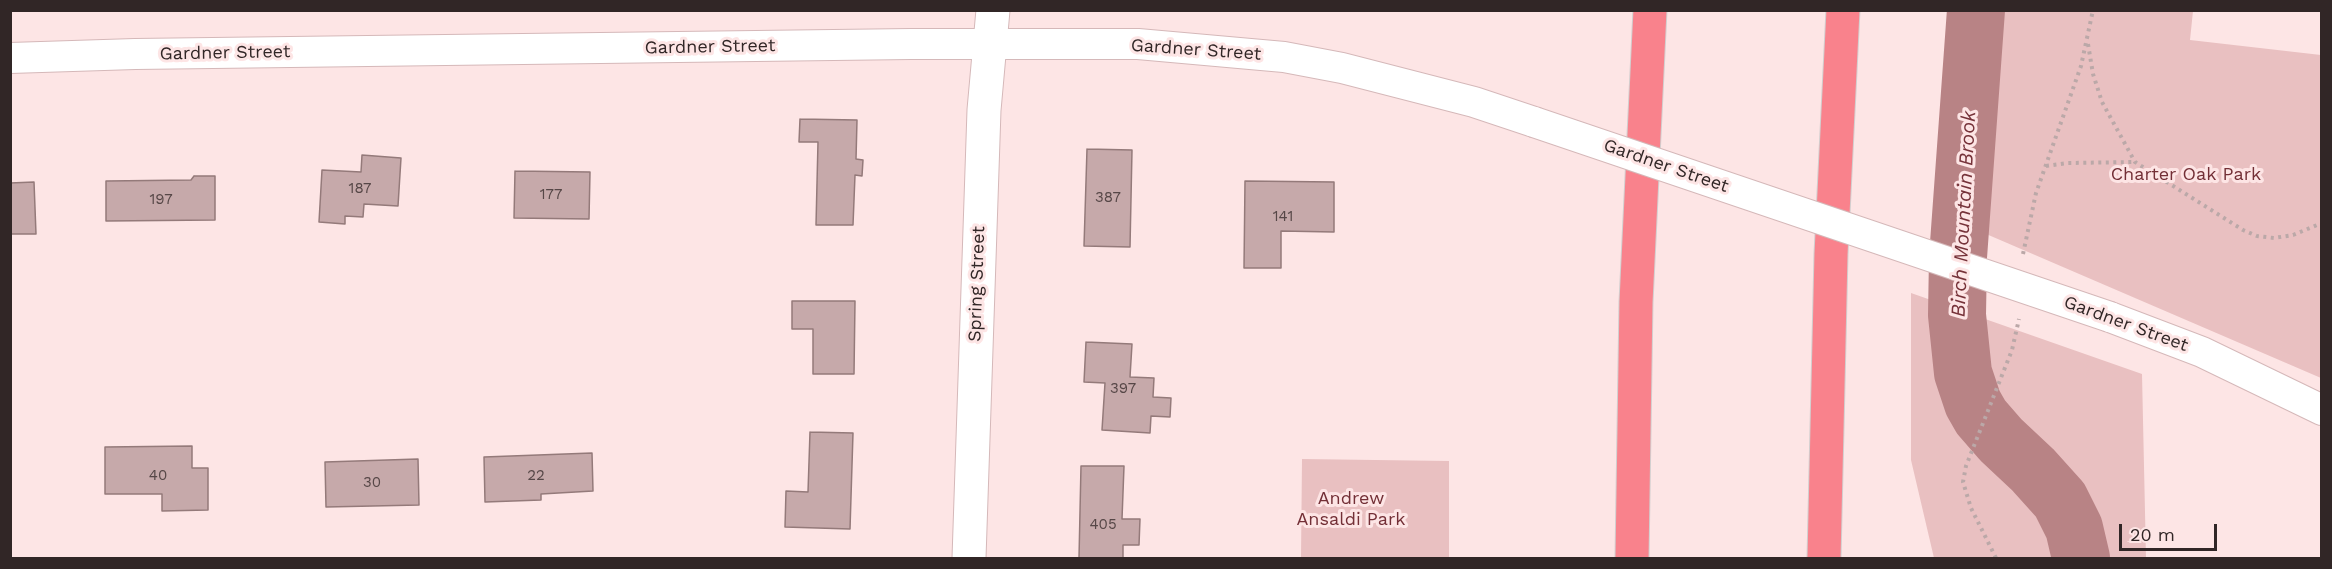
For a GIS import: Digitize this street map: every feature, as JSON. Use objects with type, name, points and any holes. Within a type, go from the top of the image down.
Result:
[{"type":"highway","points":[[1632,558],[1637,290],[1650,10]]},
{"type":"highway","points":[[1824,558],[1830,265],[1843,10]]},
{"type":"street","name":"Spring Street","points":[[969,558],[984,110],[993,10]]},
{"type":"street","name":"Gardner Street","points":[[10,58],[135,54],[989,44],[1138,44],[1284,57],[1406,83],[1534,122],[2110,317],[2202,352],[2322,410]]},
{"type":"path","points":[[2022,260],[2028,222],[2088,42],[2093,10]]},
{"type":"path","points":[[2088,42],[2093,74],[2102,102],[2135,162],[2243,230],[2257,236],[2274,238],[2293,235],[2322,223]]},
{"type":"path","points":[[2046,166],[2068,163],[2135,162]]},
{"type":"path","points":[[1996,558],[1965,494],[1963,482],[1966,466],[2016,337],[2019,313]]},
{"type":"green space","name":"Charter Oak Park","points":[[1952,11],[2193,11],[2190,40],[2321,55],[2321,378],[1942,215],[1946,31]]},
{"type":"green space","points":[[1911,293],[2142,374],[2146,558],[1934,558],[1911,460]]},
{"type":"green space","name":"Andrew Ansaldi Park","points":[[1302,459],[1449,461],[1449,558],[1301,558]]},
{"type":"building","points":[[800,119],[857,120],[856,159],[863,160],[862,176],[855,175],[853,225],[816,225],[818,142],[799,142]]},
{"type":"building","points":[[1087,149],[1132,150],[1130,247],[1084,246]]},
{"type":"building","points":[[362,155],[401,158],[398,206],[364,204],[363,217],[345,216],[345,224],[319,222],[322,170],[361,172]]},
{"type":"building","points":[[515,171],[590,172],[589,219],[514,218]]},
{"type":"building","points":[[194,176],[215,176],[215,220],[106,221],[106,181],[191,180]]},
{"type":"building","points":[[1245,181],[1334,182],[1334,232],[1281,231],[1281,268],[1244,268]]},
{"type":"building","points":[[34,182],[36,234],[10,234],[10,183]]},
{"type":"building","points":[[792,301],[855,301],[854,374],[813,374],[813,329],[792,329]]},
{"type":"building","points":[[1086,342],[1132,344],[1130,377],[1154,378],[1153,397],[1171,398],[1170,417],[1151,416],[1150,433],[1102,430],[1105,383],[1084,382]]},
{"type":"building","points":[[810,432],[853,433],[850,529],[785,527],[786,491],[808,492]]},
{"type":"building","points":[[192,446],[192,468],[208,468],[208,510],[162,511],[162,494],[105,494],[105,447]]},
{"type":"building","points":[[592,453],[593,491],[541,494],[541,500],[485,502],[484,457]]},
{"type":"building","points":[[418,459],[419,505],[326,507],[325,462]]},
{"type":"building","points":[[1081,466],[1124,466],[1122,519],[1140,519],[1139,545],[1123,545],[1123,558],[1079,558]]},
{"type":"waterway","name":"Birch Mountain Brook","points":[[1976,10],[1958,257],[1957,315],[1963,373],[1973,403],[1981,417],[2060,500],[2074,528],[2081,558]]}]
